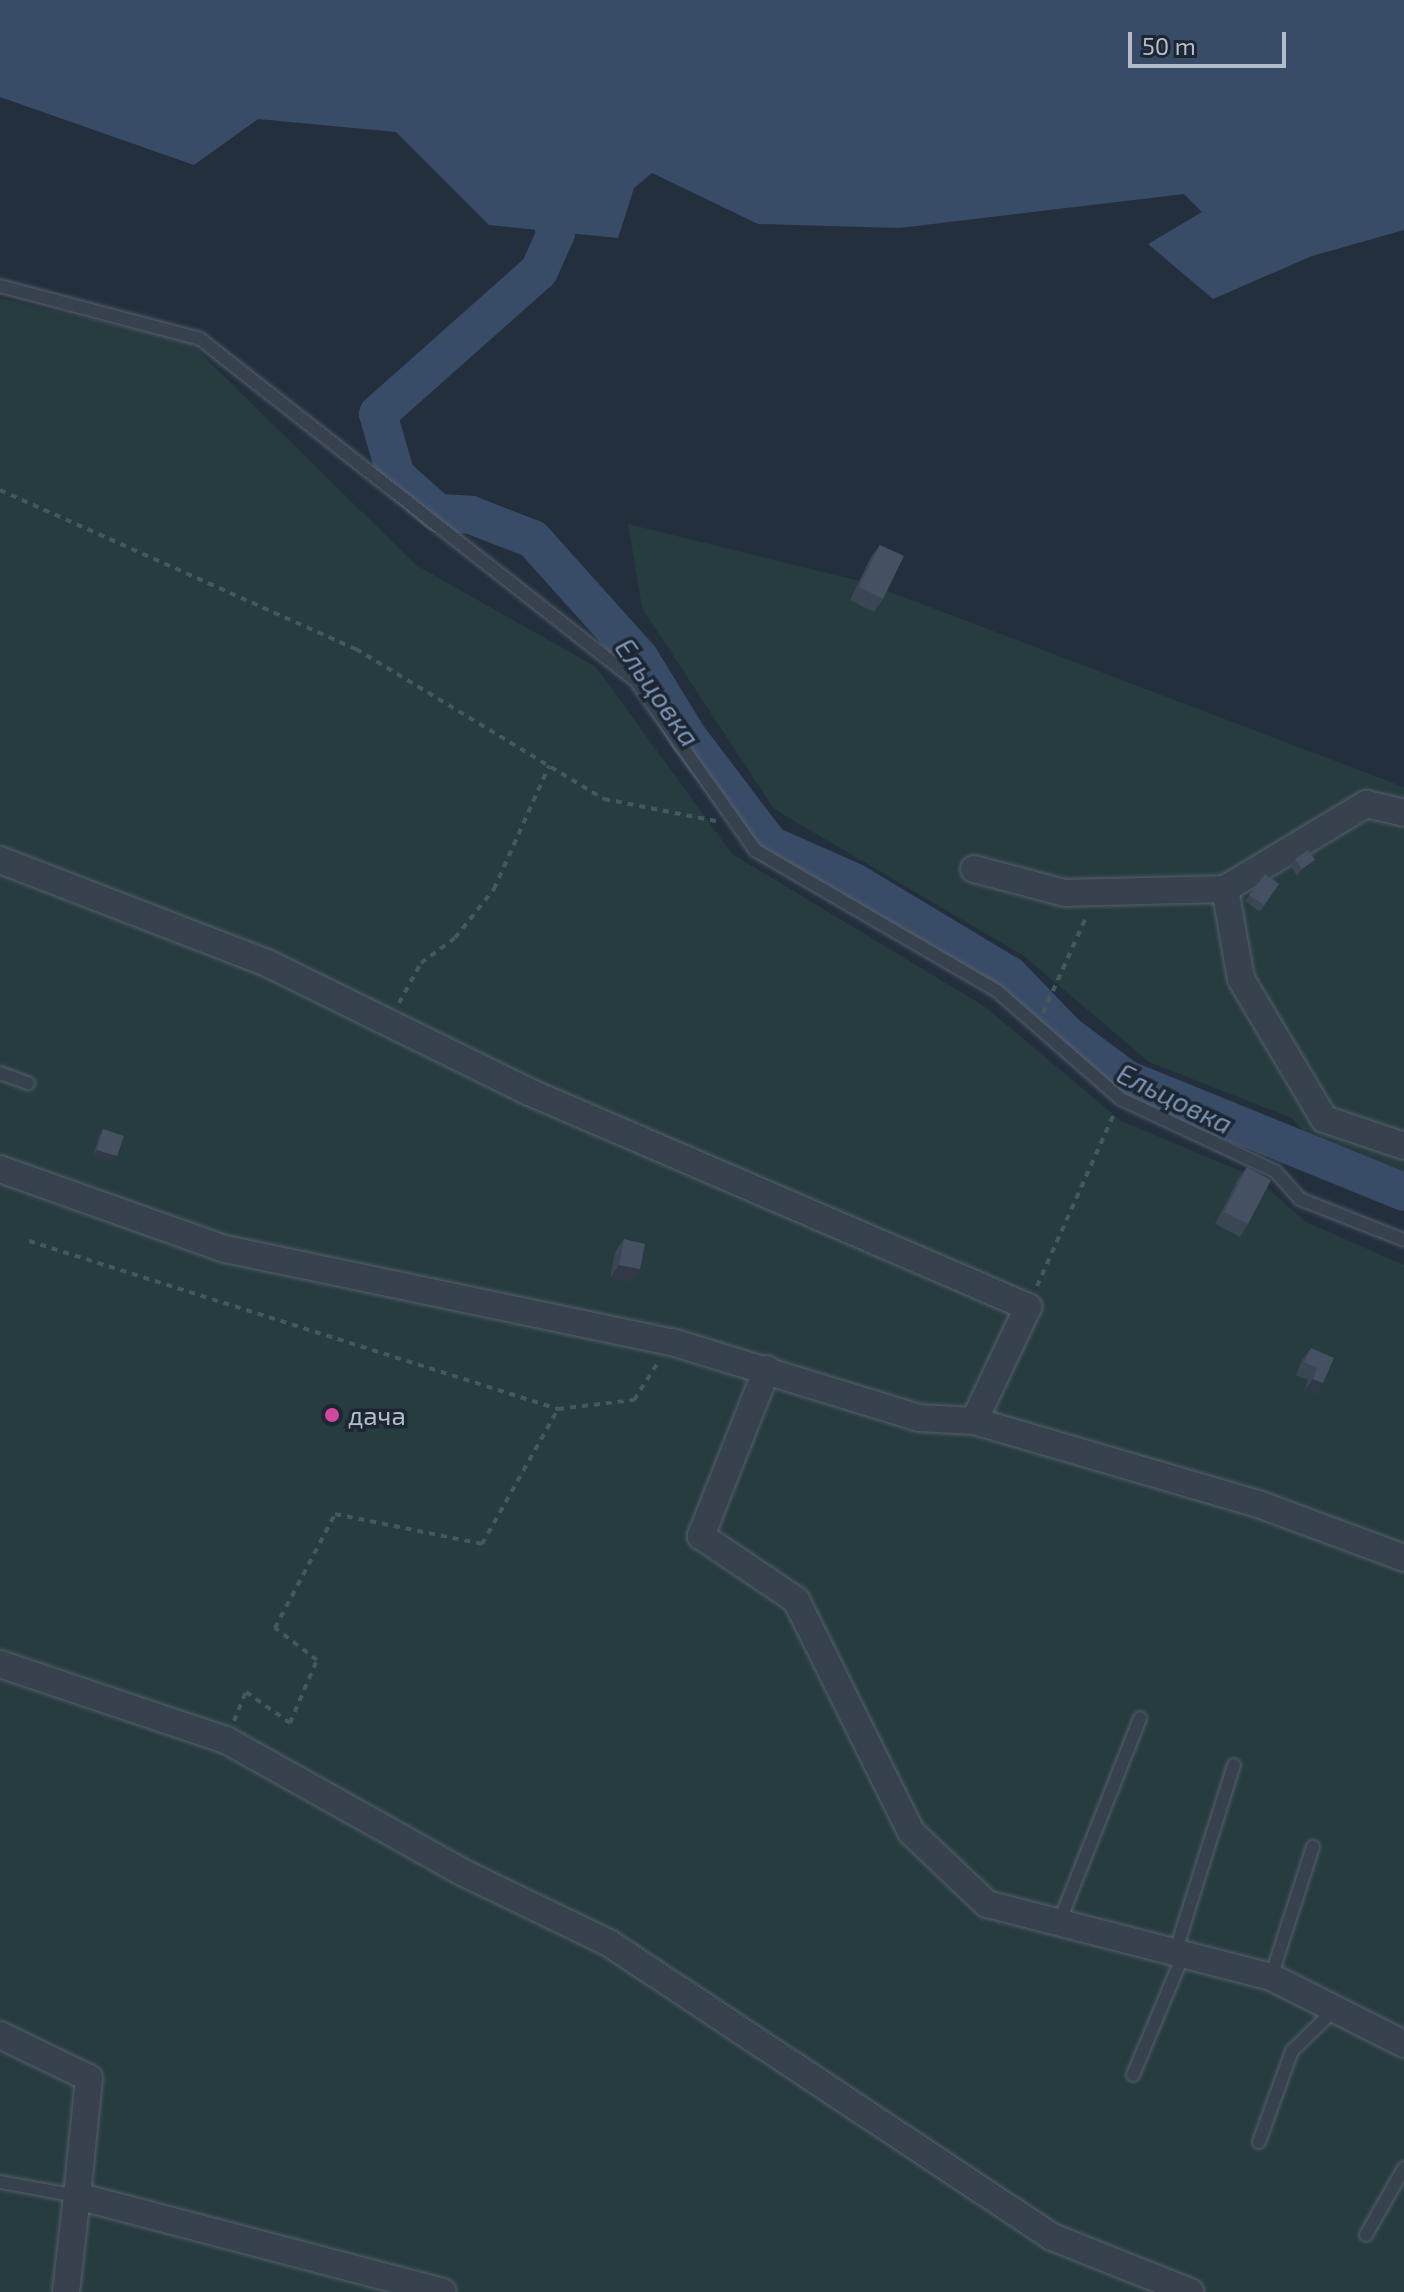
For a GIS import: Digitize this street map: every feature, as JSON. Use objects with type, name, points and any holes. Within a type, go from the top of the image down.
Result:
[{"type":"street","points":[[974,869],[1065,893],[1225,889],[1366,804],[1404,813]]},
{"type":"street","points":[[0,860],[267,963],[527,1091],[1028,1307],[974,1421]]},
{"type":"street","points":[[1225,889],[1241,979],[1324,1119],[1404,1146]]},
{"type":"street","points":[[0,1169],[225,1249],[672,1342],[919,1418],[974,1421],[1261,1505],[1404,1558]]},
{"type":"street","points":[[767,1369],[701,1536],[796,1600],[911,1832],[987,1904],[1061,1918],[1271,1977],[1332,2012],[1404,2044]]},
{"type":"street","points":[[0,1664],[226,1740],[462,1872],[609,1943],[1052,2237],[1190,2292]]},
{"type":"street","points":[[0,2035],[89,2078],[66,2292]]},
{"type":"street","points":[[77,2196],[443,2292]]},
{"type":"lane","points":[[0,286],[200,339],[636,681],[755,850],[997,991],[1121,1099],[1275,1171],[1300,1199],[1404,1240]]},
{"type":"lane","points":[[0,1073],[28,1083]]},
{"type":"lane","points":[[1061,1918],[1140,1718]]},
{"type":"lane","points":[[1133,2075],[1179,1953],[1234,1765]]},
{"type":"lane","points":[[1271,1977],[1313,1847]]},
{"type":"lane","points":[[1259,2142],[1292,2051],[1332,2012]]},
{"type":"lane","points":[[1366,2235],[1404,2168]]},
{"type":"lane","points":[[0,2182],[77,2196]]},
{"type":"path","points":[[0,490],[356,649],[604,799],[738,826]]},
{"type":"path","points":[[388,1022],[421,963],[455,938],[494,889],[549,766]]},
{"type":"path","points":[[1037,1026],[1099,892]]},
{"type":"path","points":[[1028,1307],[1121,1099]]},
{"type":"path","points":[[29,1241],[558,1409],[634,1400],[672,1342]]},
{"type":"path","points":[[226,1740],[246,1692],[290,1723],[317,1660],[275,1628],[335,1514],[419,1534],[482,1544],[558,1409]]},
{"type":"green space","points":[[0,298],[189,342],[416,565],[596,667],[732,854],[984,1006],[1121,1121],[1255,1177],[1306,1222],[1404,1265],[1404,2292],[0,2292]]},
{"type":"green space","points":[[628,524],[864,582],[1404,787],[1404,1177],[1324,1157],[1292,1118],[1149,1062],[1024,956],[774,809],[642,608]]},
{"type":"water","points":[[0,0],[1404,0],[1404,230],[1312,256],[1213,299],[1148,244],[1202,212],[1184,194],[899,228],[758,224],[652,173],[634,188],[618,238],[489,225],[396,132],[258,119],[194,165],[0,97]]},
{"type":"building","points":[[880,545],[904,556],[883,599],[859,587]]},
{"type":"building","points":[[1308,850],[1315,860],[1302,869],[1295,859]]},
{"type":"building","points":[[1265,874],[1279,884],[1264,905],[1249,895]]},
{"type":"building","points":[[103,1129],[124,1136],[117,1156],[97,1150]]},
{"type":"building","points":[[1247,1167],[1271,1180],[1248,1224],[1224,1212]]},
{"type":"building","points":[[624,1239],[645,1244],[640,1269],[619,1265]]},
{"type":"building","points":[[1311,1348],[1334,1358],[1323,1383],[1313,1379],[1317,1368],[1304,1362]]},
{"type":"waterway","name":"Ельцовка","points":[[539,184],[556,233],[539,271],[378,414],[396,476],[438,513],[471,515],[533,539],[639,657],[688,737],[770,845],[854,882],[1009,975],[1067,1035],[1126,1079],[1404,1192]]},
{"type":"place","name":"дача","points":[[332,1415]]}]
